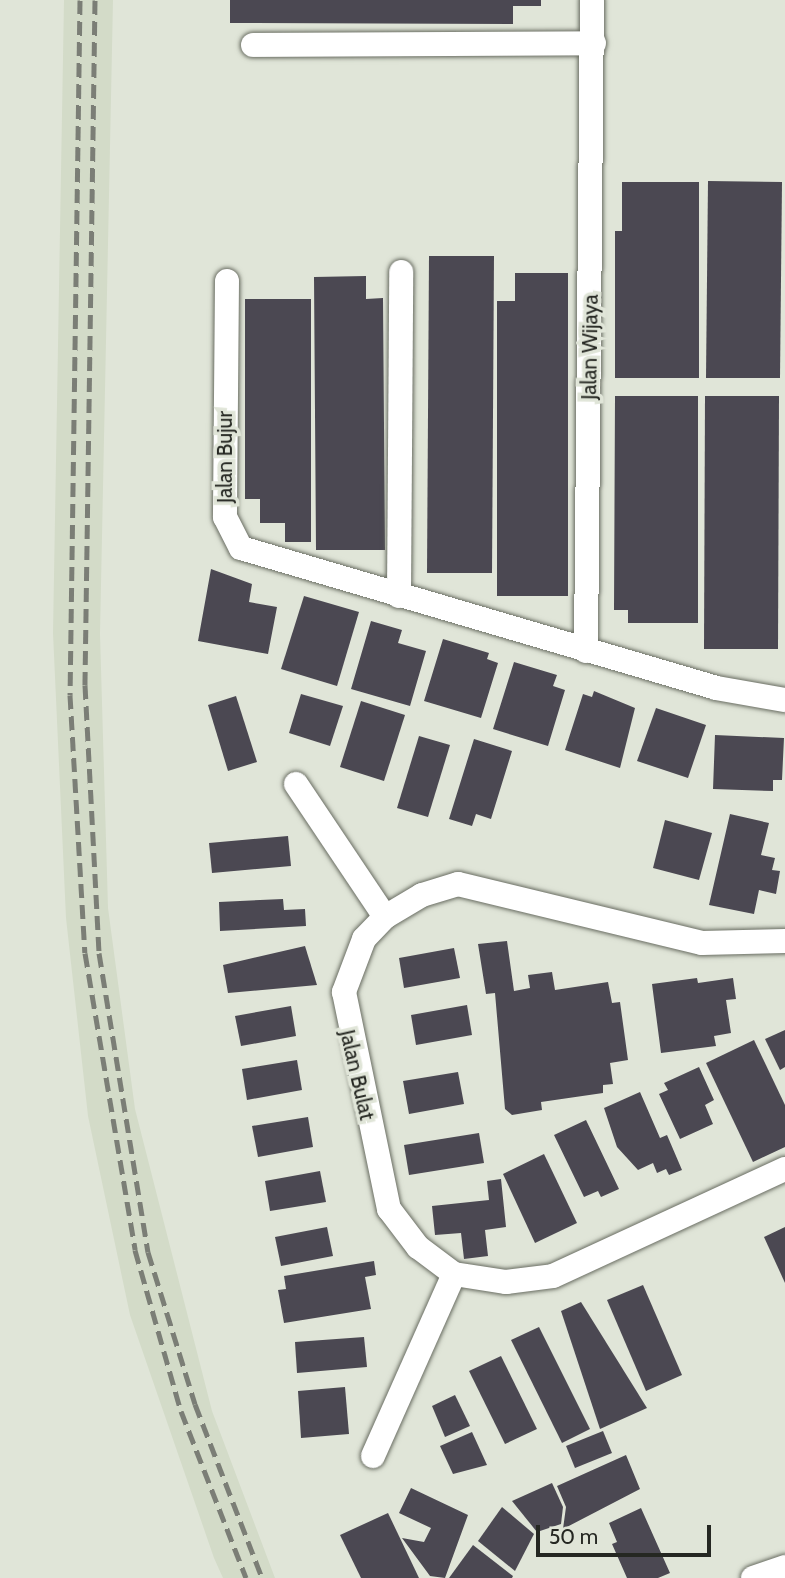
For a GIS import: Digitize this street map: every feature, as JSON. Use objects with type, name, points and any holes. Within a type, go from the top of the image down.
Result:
[{"type":"street","name":"Jalan Wijaya","points":[[586,650],[594,43],[592,0]]},
{"type":"street","points":[[253,45],[594,43]]},
{"type":"street","points":[[399,596],[401,272]]},
{"type":"street","name":"Jalan Bujur","points":[[227,281],[225,506],[236,543],[399,596],[716,688],[785,700]]},
{"type":"street","points":[[296,784],[385,918]]},
{"type":"street","name":"Jalan Bulat","points":[[785,941],[702,943],[458,884],[422,895],[385,918],[364,939],[350,968],[344,1015],[388,1209],[418,1247],[454,1274],[506,1282],[553,1276],[785,1169]]},
{"type":"street","points":[[373,1456],[454,1274]]},
{"type":"street","points":[[753,1578],[785,1567]]},
{"type":"shaded area","points":[[64,0],[113,0],[100,634],[108,908],[135,1109],[212,1411],[275,1578],[223,1578],[214,1558],[130,1315],[88,1116],[66,918],[53,633]]},
{"type":"building","points":[[230,0],[541,0],[541,6],[513,6],[513,24],[230,23]]},
{"type":"building","points":[[708,181],[782,182],[780,378],[706,378]]},
{"type":"building","points":[[622,182],[699,182],[699,378],[615,378],[615,231],[622,231]]},
{"type":"building","points":[[429,256],[494,256],[492,573],[427,573]]},
{"type":"building","points":[[515,273],[568,273],[568,596],[497,596],[497,301],[515,301]]},
{"type":"building","points":[[366,276],[366,299],[383,298],[385,550],[316,550],[314,277]]},
{"type":"building","points":[[245,299],[311,299],[311,542],[285,542],[285,523],[260,523],[260,499],[245,499]]},
{"type":"building","points":[[615,396],[698,396],[698,623],[628,623],[628,610],[614,610]]},
{"type":"building","points":[[705,396],[779,396],[778,649],[704,649]]},
{"type":"building","points":[[211,569],[252,584],[249,602],[277,607],[268,654],[198,641]]},
{"type":"building","points":[[304,596],[359,612],[337,686],[281,669]]},
{"type":"building","points":[[371,621],[402,630],[398,643],[426,651],[410,706],[351,689]]},
{"type":"building","points":[[443,639],[489,653],[487,659],[498,663],[481,718],[424,701]]},
{"type":"building","points":[[514,662],[557,675],[553,686],[565,690],[548,746],[493,729]]},
{"type":"building","points":[[594,691],[635,708],[620,768],[565,750],[583,694],[592,697]]},
{"type":"building","points":[[301,694],[343,706],[330,746],[289,733]]},
{"type":"building","points":[[236,696],[257,762],[228,771],[208,705]]},
{"type":"building","points":[[361,701],[405,715],[384,781],[340,767]]},
{"type":"building","points":[[656,708],[706,725],[688,778],[637,761]]},
{"type":"building","points":[[715,735],[784,738],[782,780],[773,780],[773,791],[713,789]]},
{"type":"building","points":[[419,736],[450,745],[428,817],[397,808]]},
{"type":"building","points":[[474,739],[512,751],[491,819],[476,814],[472,826],[449,819]]},
{"type":"building","points":[[730,814],[769,823],[761,855],[775,858],[772,870],[780,871],[776,894],[759,890],[754,914],[709,905]]},
{"type":"building","points":[[665,820],[712,833],[699,880],[653,868]]},
{"type":"building","points":[[288,836],[291,866],[212,873],[209,843]]},
{"type":"building","points":[[283,899],[284,910],[305,909],[306,926],[220,931],[219,902]]},
{"type":"building","points":[[507,941],[514,991],[530,988],[528,975],[552,972],[555,990],[608,982],[612,1003],[620,1002],[628,1060],[610,1063],[613,1084],[603,1085],[603,1093],[541,1102],[542,1110],[512,1115],[505,1109],[495,993],[486,994],[478,944]]},
{"type":"building","points":[[305,946],[317,985],[228,993],[223,965]]},
{"type":"building","points":[[454,948],[460,978],[404,988],[399,958]]},
{"type":"building","points":[[697,978],[698,983],[733,978],[736,999],[726,1000],[731,1033],[714,1036],[716,1046],[661,1053],[652,984]]},
{"type":"building","points":[[467,1005],[472,1035],[416,1045],[411,1015]]},
{"type":"building","points":[[291,1006],[296,1036],[241,1046],[235,1016]]},
{"type":"building","points":[[785,1030],[785,1067],[780,1070],[765,1039]]},
{"type":"building","points":[[754,1040],[785,1105],[785,1147],[753,1162],[706,1063]]},
{"type":"building","points":[[297,1060],[302,1090],[247,1100],[242,1069]]},
{"type":"building","points":[[699,1067],[714,1100],[705,1105],[713,1124],[680,1139],[659,1094],[668,1090],[664,1083]]},
{"type":"building","points":[[458,1072],[464,1104],[409,1114],[403,1081]]},
{"type":"building","points":[[640,1092],[660,1138],[667,1135],[682,1170],[669,1175],[666,1169],[657,1173],[653,1163],[638,1170],[617,1147],[604,1108]]},
{"type":"building","points":[[308,1117],[313,1147],[258,1157],[252,1126]]},
{"type":"building","points":[[586,1120],[619,1189],[601,1197],[598,1191],[584,1197],[554,1135]]},
{"type":"building","points":[[479,1133],[484,1163],[409,1175],[404,1145]]},
{"type":"building","points":[[544,1154],[577,1223],[535,1243],[503,1174]]},
{"type":"building","points":[[320,1171],[326,1202],[270,1211],[265,1181]]},
{"type":"building","points":[[501,1179],[506,1227],[485,1230],[488,1256],[464,1259],[461,1233],[435,1235],[432,1206],[489,1200],[487,1181]]},
{"type":"building","points":[[327,1227],[333,1256],[281,1266],[275,1237]]},
{"type":"building","points":[[785,1227],[785,1283],[764,1237]]},
{"type":"building","points":[[374,1261],[376,1275],[365,1277],[371,1309],[284,1323],[278,1290],[286,1289],[284,1276]]},
{"type":"building","points":[[643,1285],[682,1375],[646,1391],[607,1300]]},
{"type":"building","points":[[581,1302],[647,1408],[600,1429],[561,1311]]},
{"type":"building","points":[[539,1327],[590,1429],[562,1443],[511,1340]]},
{"type":"building","points":[[364,1337],[367,1367],[297,1373],[295,1342]]},
{"type":"building","points":[[501,1356],[537,1429],[505,1444],[469,1371]]},
{"type":"building","points":[[345,1387],[349,1434],[301,1438],[298,1391]]},
{"type":"building","points":[[455,1395],[470,1426],[445,1437],[432,1406]]},
{"type":"building","points":[[603,1431],[612,1453],[575,1468],[566,1446]]},
{"type":"building","points":[[472,1432],[487,1465],[453,1474],[440,1446]]},
{"type":"building","points":[[626,1455],[640,1489],[563,1529],[566,1507],[557,1486]]},
{"type":"building","points":[[552,1483],[563,1507],[561,1524],[537,1532],[512,1501]]},
{"type":"building","points":[[411,1488],[468,1515],[445,1578],[430,1576],[402,1538],[424,1542],[431,1528],[399,1513]]},
{"type":"building","points":[[502,1507],[534,1534],[515,1571],[478,1541]]},
{"type":"building","points":[[641,1508],[670,1573],[658,1578],[627,1578],[612,1544],[617,1542],[609,1523]]},
{"type":"building","points":[[388,1513],[419,1578],[361,1578],[340,1535]]},
{"type":"building","points":[[473,1545],[513,1576],[512,1578],[449,1578]]},
{"type":"railway","points":[[80,0],[70,695],[85,953],[135,1250],[181,1411],[246,1578]]},
{"type":"railway","points":[[95,0],[85,685],[99,953],[148,1252],[195,1404],[262,1578]]}]
